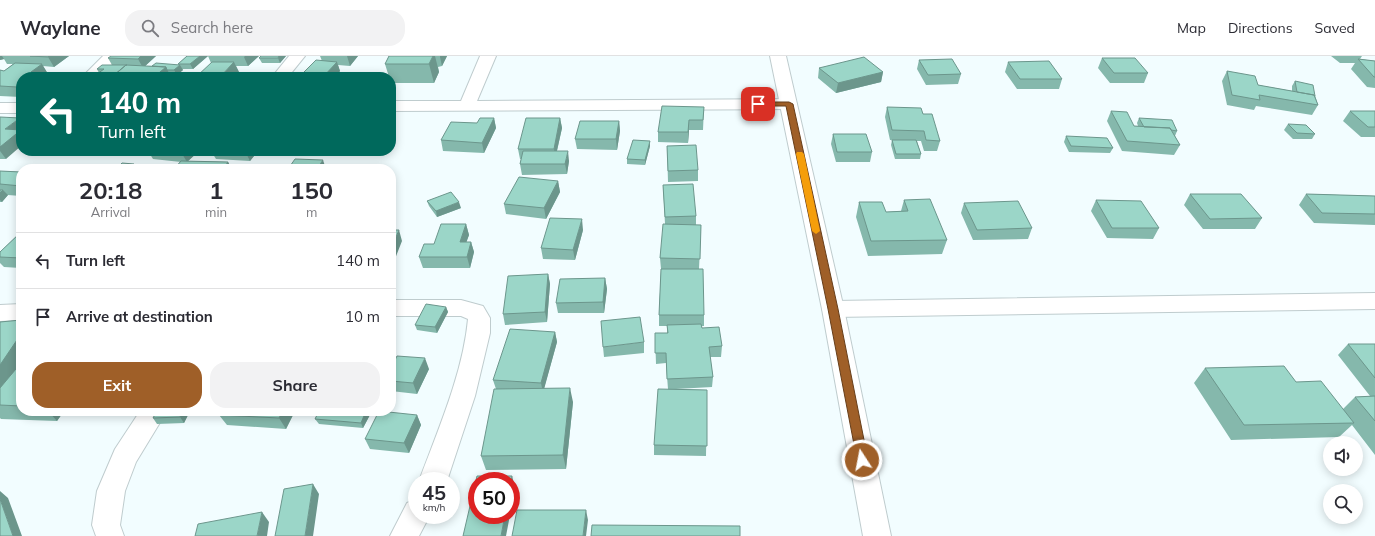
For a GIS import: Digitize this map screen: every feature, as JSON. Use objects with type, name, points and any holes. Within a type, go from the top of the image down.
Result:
[{"type":"street","points":[[95,72],[112,56]]},
{"type":"street","points":[[284,72],[297,56]]},
{"type":"street","points":[[467,105],[488,56]]},
{"type":"street","points":[[778,56],[833,309],[877,536]]},
{"type":"street","points":[[396,106],[789,104]]},
{"type":"street","points":[[0,108],[16,108]]},
{"type":"street","points":[[833,309],[1375,301]]},
{"type":"street","points":[[396,308],[461,308],[475,312],[479,318],[478,333],[463,396],[436,472]]},
{"type":"street","points":[[0,313],[16,312]]},
{"type":"street","points":[[110,536],[106,525],[112,491],[124,457],[151,416]]},
{"type":"street","points":[[404,536],[410,524]]},
{"type":"building","points":[[111,56],[141,56],[138,59],[108,58]]},
{"type":"building","points":[[187,56],[200,56],[190,64],[178,64]]},
{"type":"building","points":[[261,56],[279,56],[278,58],[259,58]]},
{"type":"building","points":[[389,56],[433,56],[429,64],[385,64]]},
{"type":"building","points":[[864,57],[883,72],[838,83],[819,68]]},
{"type":"building","points":[[1102,58],[1135,58],[1148,73],[1114,73]]},
{"type":"building","points":[[952,59],[961,74],[928,75],[919,60]]},
{"type":"building","points":[[1358,59],[1375,61],[1375,77],[1374,77]]},
{"type":"building","points":[[316,60],[337,62],[328,72],[304,72]]},
{"type":"building","points":[[1049,61],[1062,79],[1020,79],[1008,62]]},
{"type":"building","points":[[212,62],[234,62],[225,72],[201,72]]},
{"type":"building","points":[[15,63],[42,64],[31,72],[16,72],[16,87],[0,86],[0,70],[4,71]]},
{"type":"building","points":[[156,63],[180,65],[174,70],[167,70],[166,67],[152,66]]},
{"type":"building","points":[[102,65],[126,65],[118,72],[100,72],[104,69],[97,69]]},
{"type":"building","points":[[126,65],[166,67],[160,72],[118,72]]},
{"type":"building","points":[[1227,71],[1255,76],[1258,85],[1314,95],[1318,105],[1259,95],[1260,100],[1232,95]]},
{"type":"building","points":[[1295,81],[1313,85],[1315,96],[1297,92]]},
{"type":"building","points":[[662,106],[704,107],[703,120],[689,120],[688,132],[658,132]]},
{"type":"building","points":[[887,107],[921,108],[923,114],[932,114],[940,141],[926,140],[924,131],[892,130]]},
{"type":"building","points":[[1111,111],[1127,112],[1134,126],[1170,128],[1180,145],[1127,141]]},
{"type":"building","points":[[1350,111],[1375,111],[1375,127],[1368,127]]},
{"type":"building","points":[[0,117],[16,118],[16,121],[5,129],[16,130],[16,134],[0,147]]},
{"type":"building","points":[[480,118],[494,118],[482,143],[441,140],[451,122],[477,123]]},
{"type":"building","points":[[526,118],[560,118],[554,149],[518,149]]},
{"type":"building","points":[[1139,118],[1172,120],[1177,131],[1171,130],[1170,128],[1144,127]]},
{"type":"building","points":[[580,121],[619,121],[616,139],[575,139]]},
{"type":"building","points":[[1288,124],[1306,125],[1315,134],[1297,133]]},
{"type":"building","points":[[833,134],[866,134],[872,152],[837,152]]},
{"type":"building","points":[[1066,136],[1107,138],[1113,148],[1071,146]]},
{"type":"building","points":[[633,140],[650,141],[645,160],[627,159]]},
{"type":"building","points":[[892,140],[916,140],[921,154],[896,154]]},
{"type":"building","points":[[696,145],[698,170],[668,171],[667,146]]},
{"type":"building","points":[[523,151],[568,151],[565,164],[520,164]]},
{"type":"building","points":[[295,159],[323,160],[320,164],[292,164]]},
{"type":"building","points":[[181,161],[228,162],[227,164],[178,164]]},
{"type":"building","points":[[0,171],[16,172],[16,186],[0,184]]},
{"type":"building","points":[[519,177],[558,181],[544,208],[504,204]]},
{"type":"building","points":[[693,184],[696,216],[665,217],[663,185]]},
{"type":"building","points":[[451,192],[459,202],[436,211],[427,201]]},
{"type":"building","points":[[1190,194],[1241,194],[1262,218],[1210,219]]},
{"type":"building","points":[[1306,194],[1375,196],[1375,214],[1322,213]]},
{"type":"building","points":[[930,199],[947,240],[871,241],[859,202],[882,202],[886,212],[908,211],[904,200]]},
{"type":"building","points":[[1096,200],[1141,201],[1159,228],[1112,228]]},
{"type":"building","points":[[1018,201],[1032,228],[977,230],[964,203]]},
{"type":"building","points":[[550,218],[582,219],[573,250],[541,248]]},
{"type":"building","points":[[441,224],[466,224],[460,242],[471,242],[467,257],[419,257],[424,244],[434,244]]},
{"type":"building","points":[[663,224],[701,225],[700,259],[660,258]]},
{"type":"building","points":[[396,230],[399,230],[396,237]]},
{"type":"building","points":[[16,237],[16,258],[0,257],[0,252]]},
{"type":"building","points":[[661,269],[703,269],[704,315],[659,315]]},
{"type":"building","points":[[548,274],[545,312],[503,314],[508,276]]},
{"type":"building","points":[[605,278],[603,302],[556,303],[560,279]]},
{"type":"building","points":[[426,304],[446,307],[435,327],[415,325]]},
{"type":"building","points":[[640,317],[644,342],[603,347],[601,321]]},
{"type":"building","points":[[16,320],[16,341],[0,365],[0,322]]},
{"type":"building","points":[[701,324],[702,328],[719,327],[722,346],[709,347],[713,377],[667,379],[666,353],[655,353],[655,333],[668,333],[667,325]]},
{"type":"building","points":[[510,329],[555,332],[541,383],[493,380]]},
{"type":"building","points":[[1348,344],[1375,344],[1375,378]]},
{"type":"building","points":[[397,356],[425,358],[413,383],[396,381]]},
{"type":"building","points":[[1284,366],[1296,382],[1321,381],[1354,423],[1244,425],[1205,368]]},
{"type":"building","points":[[16,369],[16,406],[0,405],[0,388]]},
{"type":"building","points":[[570,388],[563,455],[481,456],[494,389]]},
{"type":"building","points":[[658,389],[707,390],[707,446],[654,445]]},
{"type":"building","points":[[1375,396],[1375,421],[1355,397]]},
{"type":"building","points":[[396,413],[417,415],[404,443],[365,439],[376,416],[396,416]]},
{"type":"building","points":[[154,416],[180,416],[180,417],[153,418]]},
{"type":"building","points":[[239,416],[280,416],[279,418]]},
{"type":"building","points":[[316,416],[364,416],[361,423],[315,419]]},
{"type":"building","points":[[313,484],[305,536],[275,536],[284,489]]},
{"type":"building","points":[[0,499],[13,536],[0,536]]},
{"type":"building","points":[[520,510],[586,510],[583,536],[512,536],[514,524],[520,524]]},
{"type":"building","points":[[262,512],[257,536],[195,536],[198,524]]},
{"type":"building","points":[[468,515],[468,524],[503,524],[501,536],[463,536]]},
{"type":"building","points":[[592,525],[740,526],[740,536],[591,536]]},
{"type":"slow traffic","points":[[800,154],[816,231]]},
{"type":"route","points":[[758,104],[789,104],[833,309],[862,460]]}]
